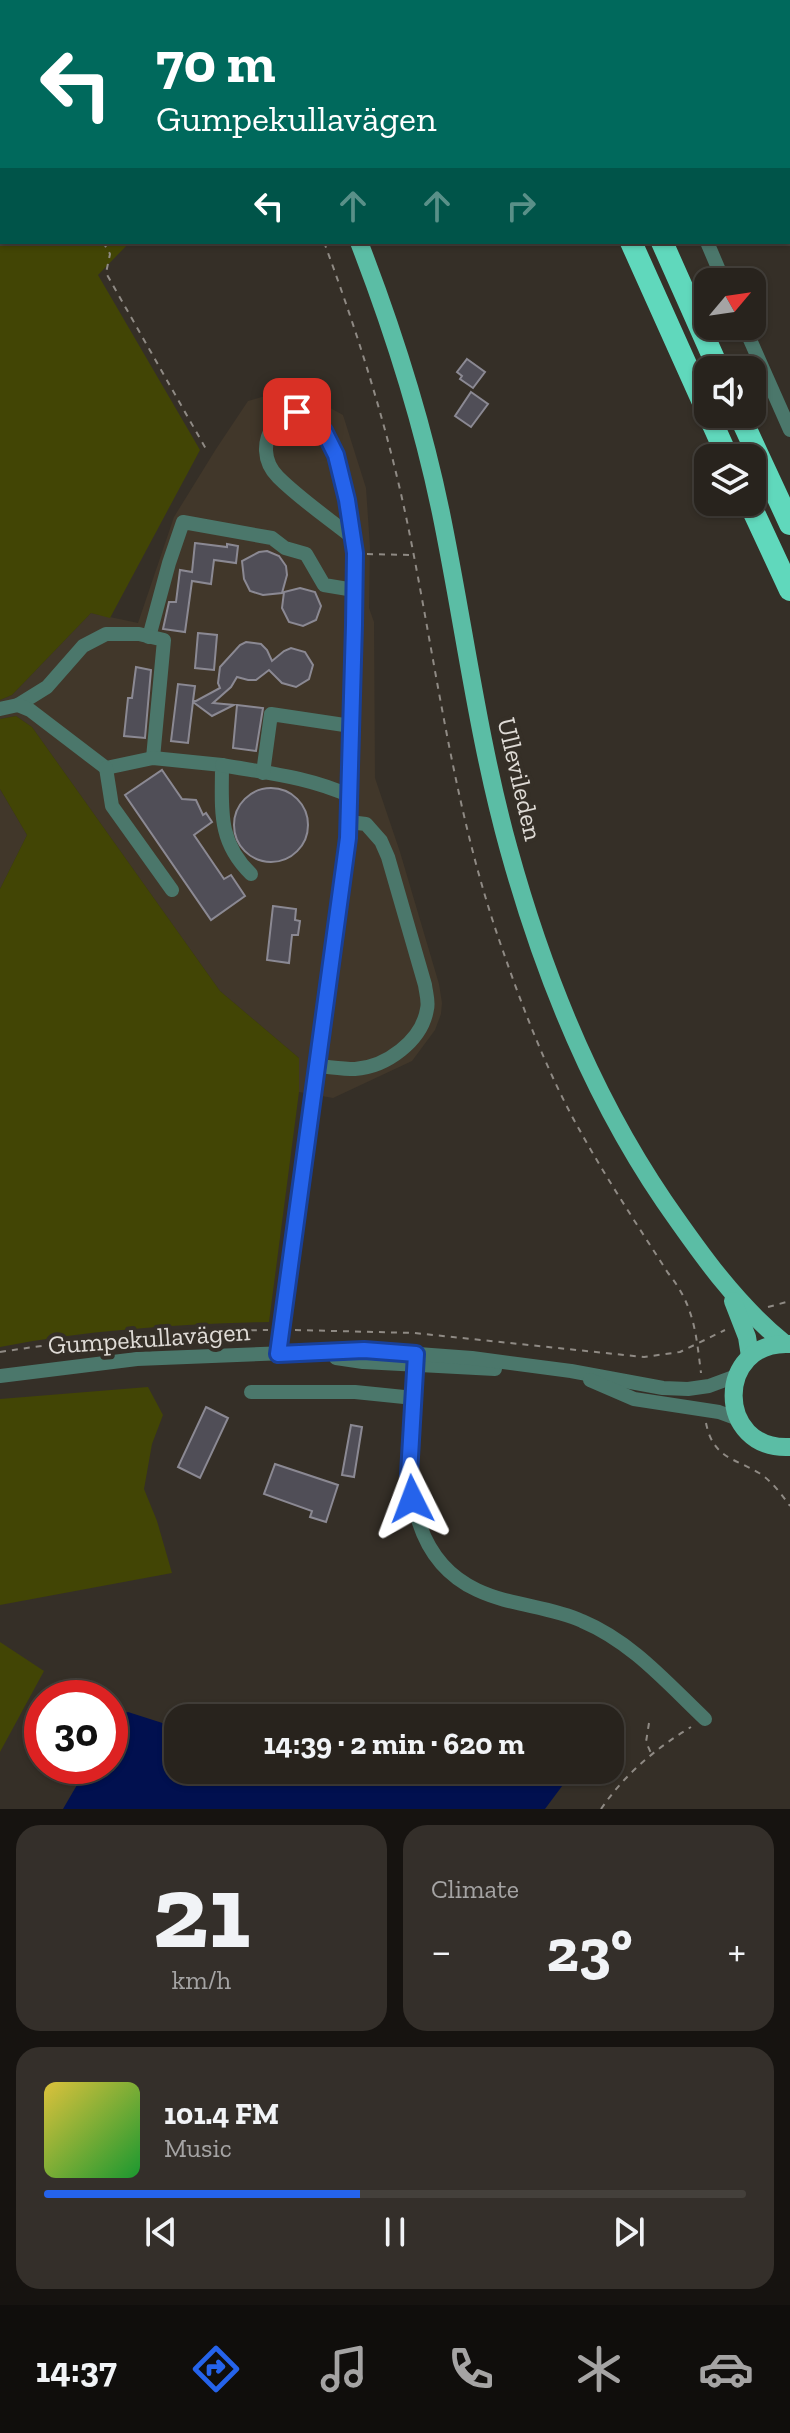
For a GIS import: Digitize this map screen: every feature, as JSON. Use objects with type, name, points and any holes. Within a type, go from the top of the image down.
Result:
[{"type":"highway","points":[[632,244],[722,444]]},
{"type":"highway","points":[[663,244],[713,356]]},
{"type":"highway","points":[[745,428],[790,524]]},
{"type":"highway","points":[[756,516],[790,590]]},
{"type":"main road","name":"Ullevileden","points":[[360,244],[396,344],[424,441],[441,512],[487,764],[508,850],[535,937],[573,1035],[609,1109],[648,1178],[726,1288],[764,1327],[787,1344]]},
{"type":"main road","name":"Ullevileden","points":[[726,1288],[747,1337],[750,1356]]},
{"type":"main road","points":[[787,1344],[766,1347],[750,1356],[736,1376],[733,1393],[738,1419],[749,1434],[782,1447],[790,1459]]},
{"type":"street","points":[[708,244],[718,268]]},
{"type":"street","points":[[750,340],[790,430]]},
{"type":"street","points":[[278,1354],[344,874],[350,796],[354,590],[354,546],[336,455],[324,431],[311,416],[297,412],[288,414],[271,430],[265,446],[270,467],[354,546]]},
{"type":"street","points":[[149,637],[183,522],[272,538],[285,548],[306,554],[324,585],[354,590]]},
{"type":"street","points":[[0,709],[18,705],[47,687],[83,646],[106,634],[164,640],[153,758]]},
{"type":"street","points":[[18,705],[41,717],[106,768],[112,806],[172,890]]},
{"type":"street","points":[[263,773],[271,714],[351,726]]},
{"type":"street","points":[[106,768],[153,758],[222,765],[298,777],[328,785],[350,796]]},
{"type":"street","points":[[222,765],[222,820],[228,846],[251,874]]},
{"type":"street","points":[[318,1066],[355,1069],[385,1060],[412,1039],[425,1019],[428,1006],[421,971],[381,841],[366,824],[349,822]]},
{"type":"street","name":"Gumpekullavägen","points":[[0,1376],[137,1359],[364,1350],[416,1359],[472,1358],[663,1388],[709,1386],[736,1376]]},
{"type":"street","points":[[416,1359],[409,1474],[417,1520],[440,1561],[476,1590],[503,1600],[571,1616],[620,1641],[705,1719]]},
{"type":"street","name":"Gumpekullavägen","points":[[565,1371],[634,1399],[719,1412],[738,1419]]},
{"type":"street","points":[[251,1392],[355,1392],[414,1398]]},
{"type":"path","points":[[104,244],[110,254],[106,273],[206,449]]},
{"type":"path","points":[[354,546],[413,555]]},
{"type":"path","points":[[761,1310],[790,1301]]},
{"type":"path","points":[[697,1345],[702,1379]]},
{"type":"path","points":[[706,1422],[718,1450],[727,1458],[759,1473],[790,1506]]},
{"type":"path","points":[[601,1809],[652,1754],[705,1719]]},
{"type":"path","points":[[649,1723],[646,1742],[652,1754]]},
{"type":"shaded area","points":[[0,244],[128,244],[98,275],[200,450],[110,618],[91,613],[12,695],[0,700]]},
{"type":"shaded area","points":[[294,388],[343,415],[366,488],[370,547],[369,608],[374,622],[375,778],[400,852],[442,1003],[435,1030],[412,1061],[333,1098],[299,1092],[299,1058],[220,991],[32,727],[16,716],[0,719],[0,700],[12,695],[91,613],[138,623],[174,517],[216,449],[248,401]]},
{"type":"shaded area","points":[[16,716],[32,727],[220,991],[299,1058],[299,1092],[269,1322],[134,1329],[0,1347],[0,889],[27,835],[0,789],[0,719]]},
{"type":"shaded area","points":[[0,789],[27,835],[0,889]]},
{"type":"shaded area","points":[[148,1387],[163,1415],[152,1444],[144,1489],[172,1573],[0,1605],[0,1399]]},
{"type":"shaded area","points":[[0,1642],[44,1671],[39,1680],[24,1680],[24,1708],[0,1752]]},
{"type":"shaded area","points":[[128,1712],[164,1724],[164,1784],[564,1784],[545,1809],[63,1809],[78,1784],[128,1784]]},
{"type":"building","points":[[467,359],[485,372],[473,388],[460,379],[462,376],[457,372]]},
{"type":"building","points":[[471,392],[488,404],[471,427],[455,416]]},
{"type":"building","points":[[195,543],[238,546],[236,563],[214,560],[211,584],[192,581],[185,632],[163,629],[169,602],[176,602],[180,570],[192,572]]},
{"type":"building","points":[[267,551],[279,556],[286,566],[282,593],[263,595],[250,591],[244,579],[242,561]]},
{"type":"building","points":[[300,588],[315,592],[321,606],[316,620],[303,626],[289,622],[282,608],[284,592]]},
{"type":"building","points":[[198,633],[217,635],[214,670],[195,668]]},
{"type":"building","points":[[246,642],[261,644],[272,661],[291,648],[305,652],[313,665],[309,679],[296,687],[282,683],[269,670],[256,680],[237,677],[213,703],[234,705],[212,716],[193,702],[188,743],[171,741],[178,684],[195,686],[193,701],[220,688],[220,667]]},
{"type":"building","points":[[136,667],[151,670],[145,738],[124,736],[128,698],[132,698]]},
{"type":"building","points":[[237,705],[263,708],[256,751],[233,748]]},
{"type":"building","points":[[162,770],[182,799],[196,800],[203,815],[206,813],[212,822],[194,835],[224,879],[231,875],[245,896],[211,920],[125,795]]},
{"type":"building","points":[[271,788],[285,791],[297,799],[305,811],[308,825],[305,839],[297,851],[285,859],[271,862],[257,859],[245,851],[237,839],[234,825],[237,811],[245,799],[257,791]]},
{"type":"building","points":[[273,906],[296,909],[295,920],[300,921],[298,935],[292,935],[289,963],[267,960]]},
{"type":"building","points":[[206,1407],[228,1418],[200,1478],[178,1467]]},
{"type":"building","points":[[351,1425],[362,1427],[354,1477],[342,1475]]},
{"type":"building","points":[[275,1464],[338,1485],[326,1522],[310,1517],[312,1511],[264,1494]]},
{"type":"route","points":[[297,412],[311,416],[324,431],[336,455],[355,553],[354,625],[348,838],[278,1354],[364,1350],[416,1354],[409,1474],[412,1499]]}]
